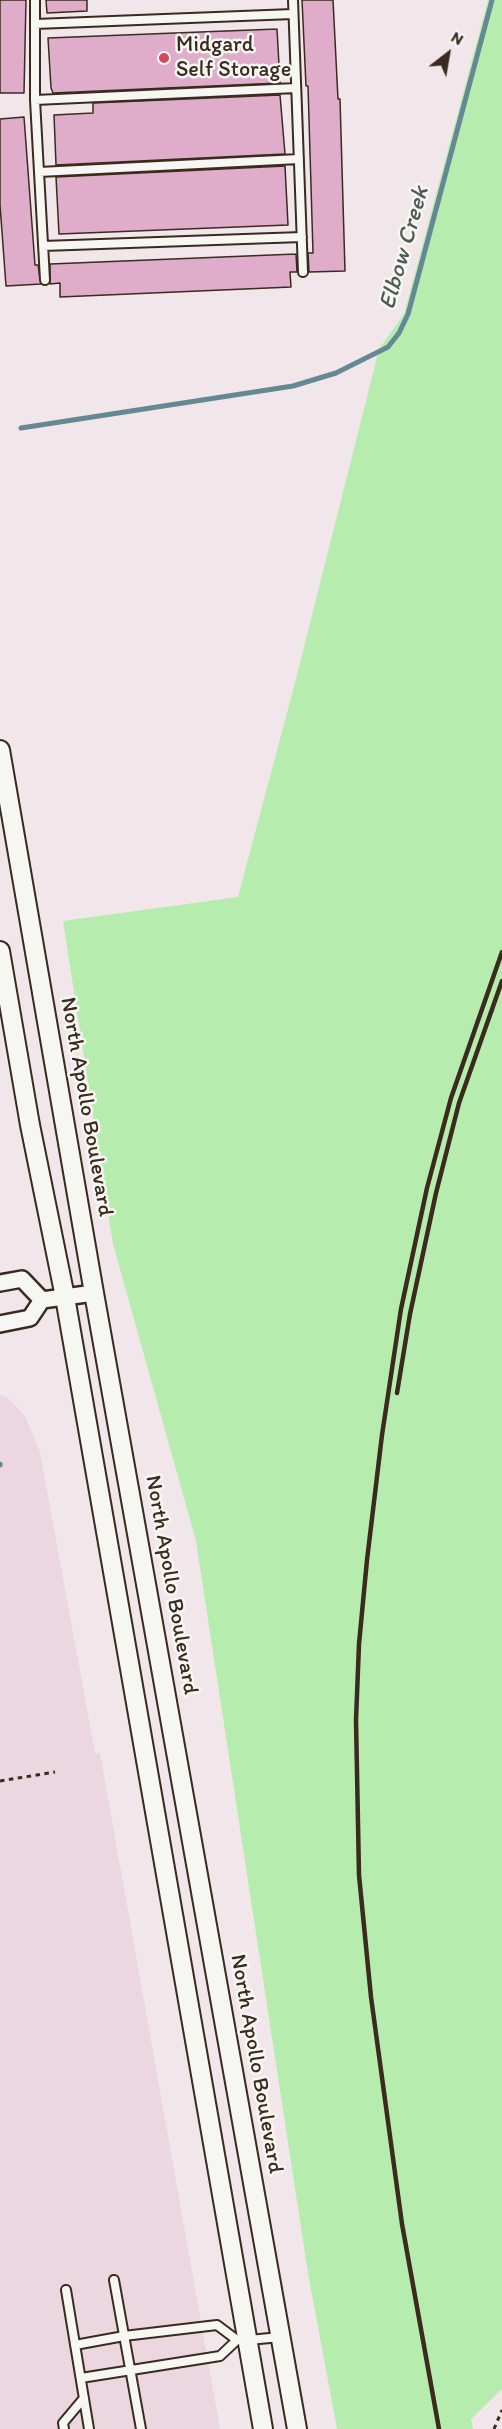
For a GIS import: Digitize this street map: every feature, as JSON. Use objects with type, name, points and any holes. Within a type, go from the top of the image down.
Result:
[{"type":"street","name":"North Apollo Boulevard","points":[[0,750],[94,1293],[297,2429]]},
{"type":"street","points":[[0,951],[30,1125],[65,1297],[242,2340],[262,2429]]},
{"type":"street","points":[[0,1283],[22,1280],[42,1299],[94,1293]]},
{"type":"street","points":[[0,1324],[30,1318],[42,1299]]},
{"type":"lane","points":[[35,0],[34,100],[45,280]]},
{"type":"lane","points":[[293,0],[303,272]]},
{"type":"lane","points":[[35,24],[293,14]]},
{"type":"lane","points":[[34,100],[296,88]]},
{"type":"lane","points":[[39,172],[299,159]]},
{"type":"lane","points":[[44,246],[302,237]]},
{"type":"lane","points":[[114,2280],[141,2429]]},
{"type":"lane","points":[[66,2290],[89,2429]]},
{"type":"lane","points":[[75,2345],[124,2336],[217,2325],[242,2340]]},
{"type":"lane","points":[[81,2378],[220,2356],[242,2340],[280,2337]]},
{"type":"lane","points":[[64,2429],[63,2422],[84,2398]]},
{"type":"path","points":[[0,1781],[55,1772]]},
{"type":"path","points":[[494,2429],[502,2410]]},
{"type":"shaded area","points":[[0,1395],[8,1398],[25,1416],[40,1452],[95,1753],[100,1753],[220,2429],[0,2429]]},
{"type":"green space","points":[[488,0],[502,0],[502,2389],[471,2419],[473,2429],[337,2429],[308,2273],[196,1541],[113,1244],[63,921],[238,897],[296,679],[379,349],[404,314]]},
{"type":"building","points":[[0,0],[26,0],[24,93],[0,93]]},
{"type":"building","points":[[46,0],[87,0],[87,11],[47,13]]},
{"type":"building","points":[[302,0],[333,0],[338,99],[340,99],[345,271],[309,272],[308,253],[313,253],[308,86],[306,86]]},
{"type":"building","name":"Midgard Self Storage","points":[[277,29],[280,83],[53,93],[51,88],[48,38]]},
{"type":"building","points":[[280,95],[285,154],[56,165],[54,115],[93,113],[93,103]]},
{"type":"building","points":[[24,117],[35,265],[38,265],[41,284],[6,286],[0,205],[0,119]]},
{"type":"building","points":[[285,166],[288,225],[59,234],[56,177]]},
{"type":"building","points":[[296,254],[297,272],[290,272],[291,287],[60,297],[60,283],[50,284],[50,264]]},
{"type":"waterway","name":"Elbow Creek","points":[[21,428],[293,386],[336,373],[388,347],[399,333],[408,314],[492,0]]},
{"type":"railway","points":[[439,2429],[402,2224],[371,1997],[359,1875],[356,1720],[359,1644],[382,1435],[401,1309],[427,1188],[451,1098],[502,952]]},
{"type":"railway","points":[[397,1393],[410,1314],[436,1193],[459,1103],[502,981]]},
{"type":"place","name":"Midgard Self Storage","points":[[164,58]]}]
